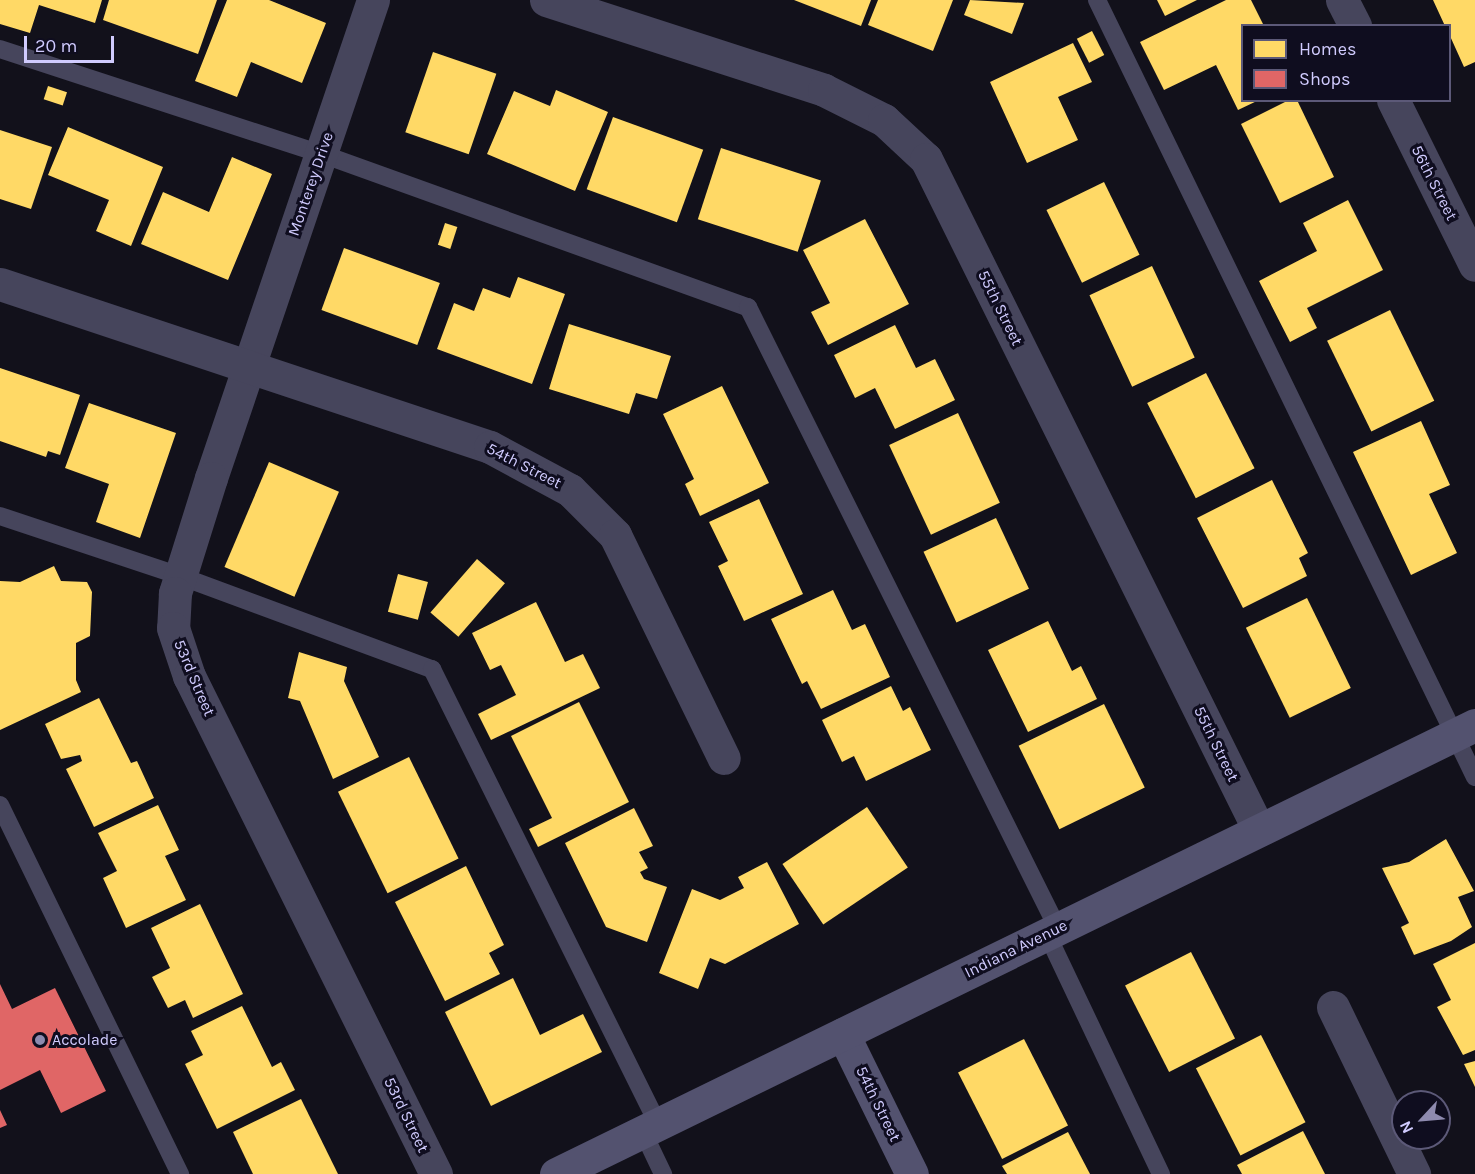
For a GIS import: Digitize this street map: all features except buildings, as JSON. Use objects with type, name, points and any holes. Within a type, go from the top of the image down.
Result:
[{"type":"main road","name":"Indiana Avenue","points":[[556,1174],[1465,730]]},
{"type":"main road","name":"54th Street","points":[[843,1034],[912,1174]]},
{"type":"street","name":"Monterey Drive","points":[[249,368],[374,0]]},
{"type":"street","name":"55th Street","points":[[546,0],[824,90],[884,120],[926,159],[1259,830]]},
{"type":"street","points":[[1342,0],[1354,24]]},
{"type":"street","name":"56th Street","points":[[1394,102],[1475,265]]},
{"type":"street","points":[[0,284],[249,368]]},
{"type":"street","name":"53rd Street","points":[[249,368],[180,576],[173,628],[189,676],[436,1174]]},
{"type":"street","name":"54th Street","points":[[249,368],[490,447],[570,490],[615,535],[724,758]]},
{"type":"street","points":[[1333,1007],[1414,1174]]},
{"type":"lane","points":[[1096,0],[1465,730],[1475,777]]},
{"type":"lane","points":[[0,49],[322,154],[748,307],[1053,932],[1161,1174]]},
{"type":"lane","points":[[0,516],[180,576],[432,669],[650,1128],[663,1174]]},
{"type":"lane","points":[[0,805],[180,1174]]},
{"type":"place","name":"Accolade","points":[[40,1040]]}]
